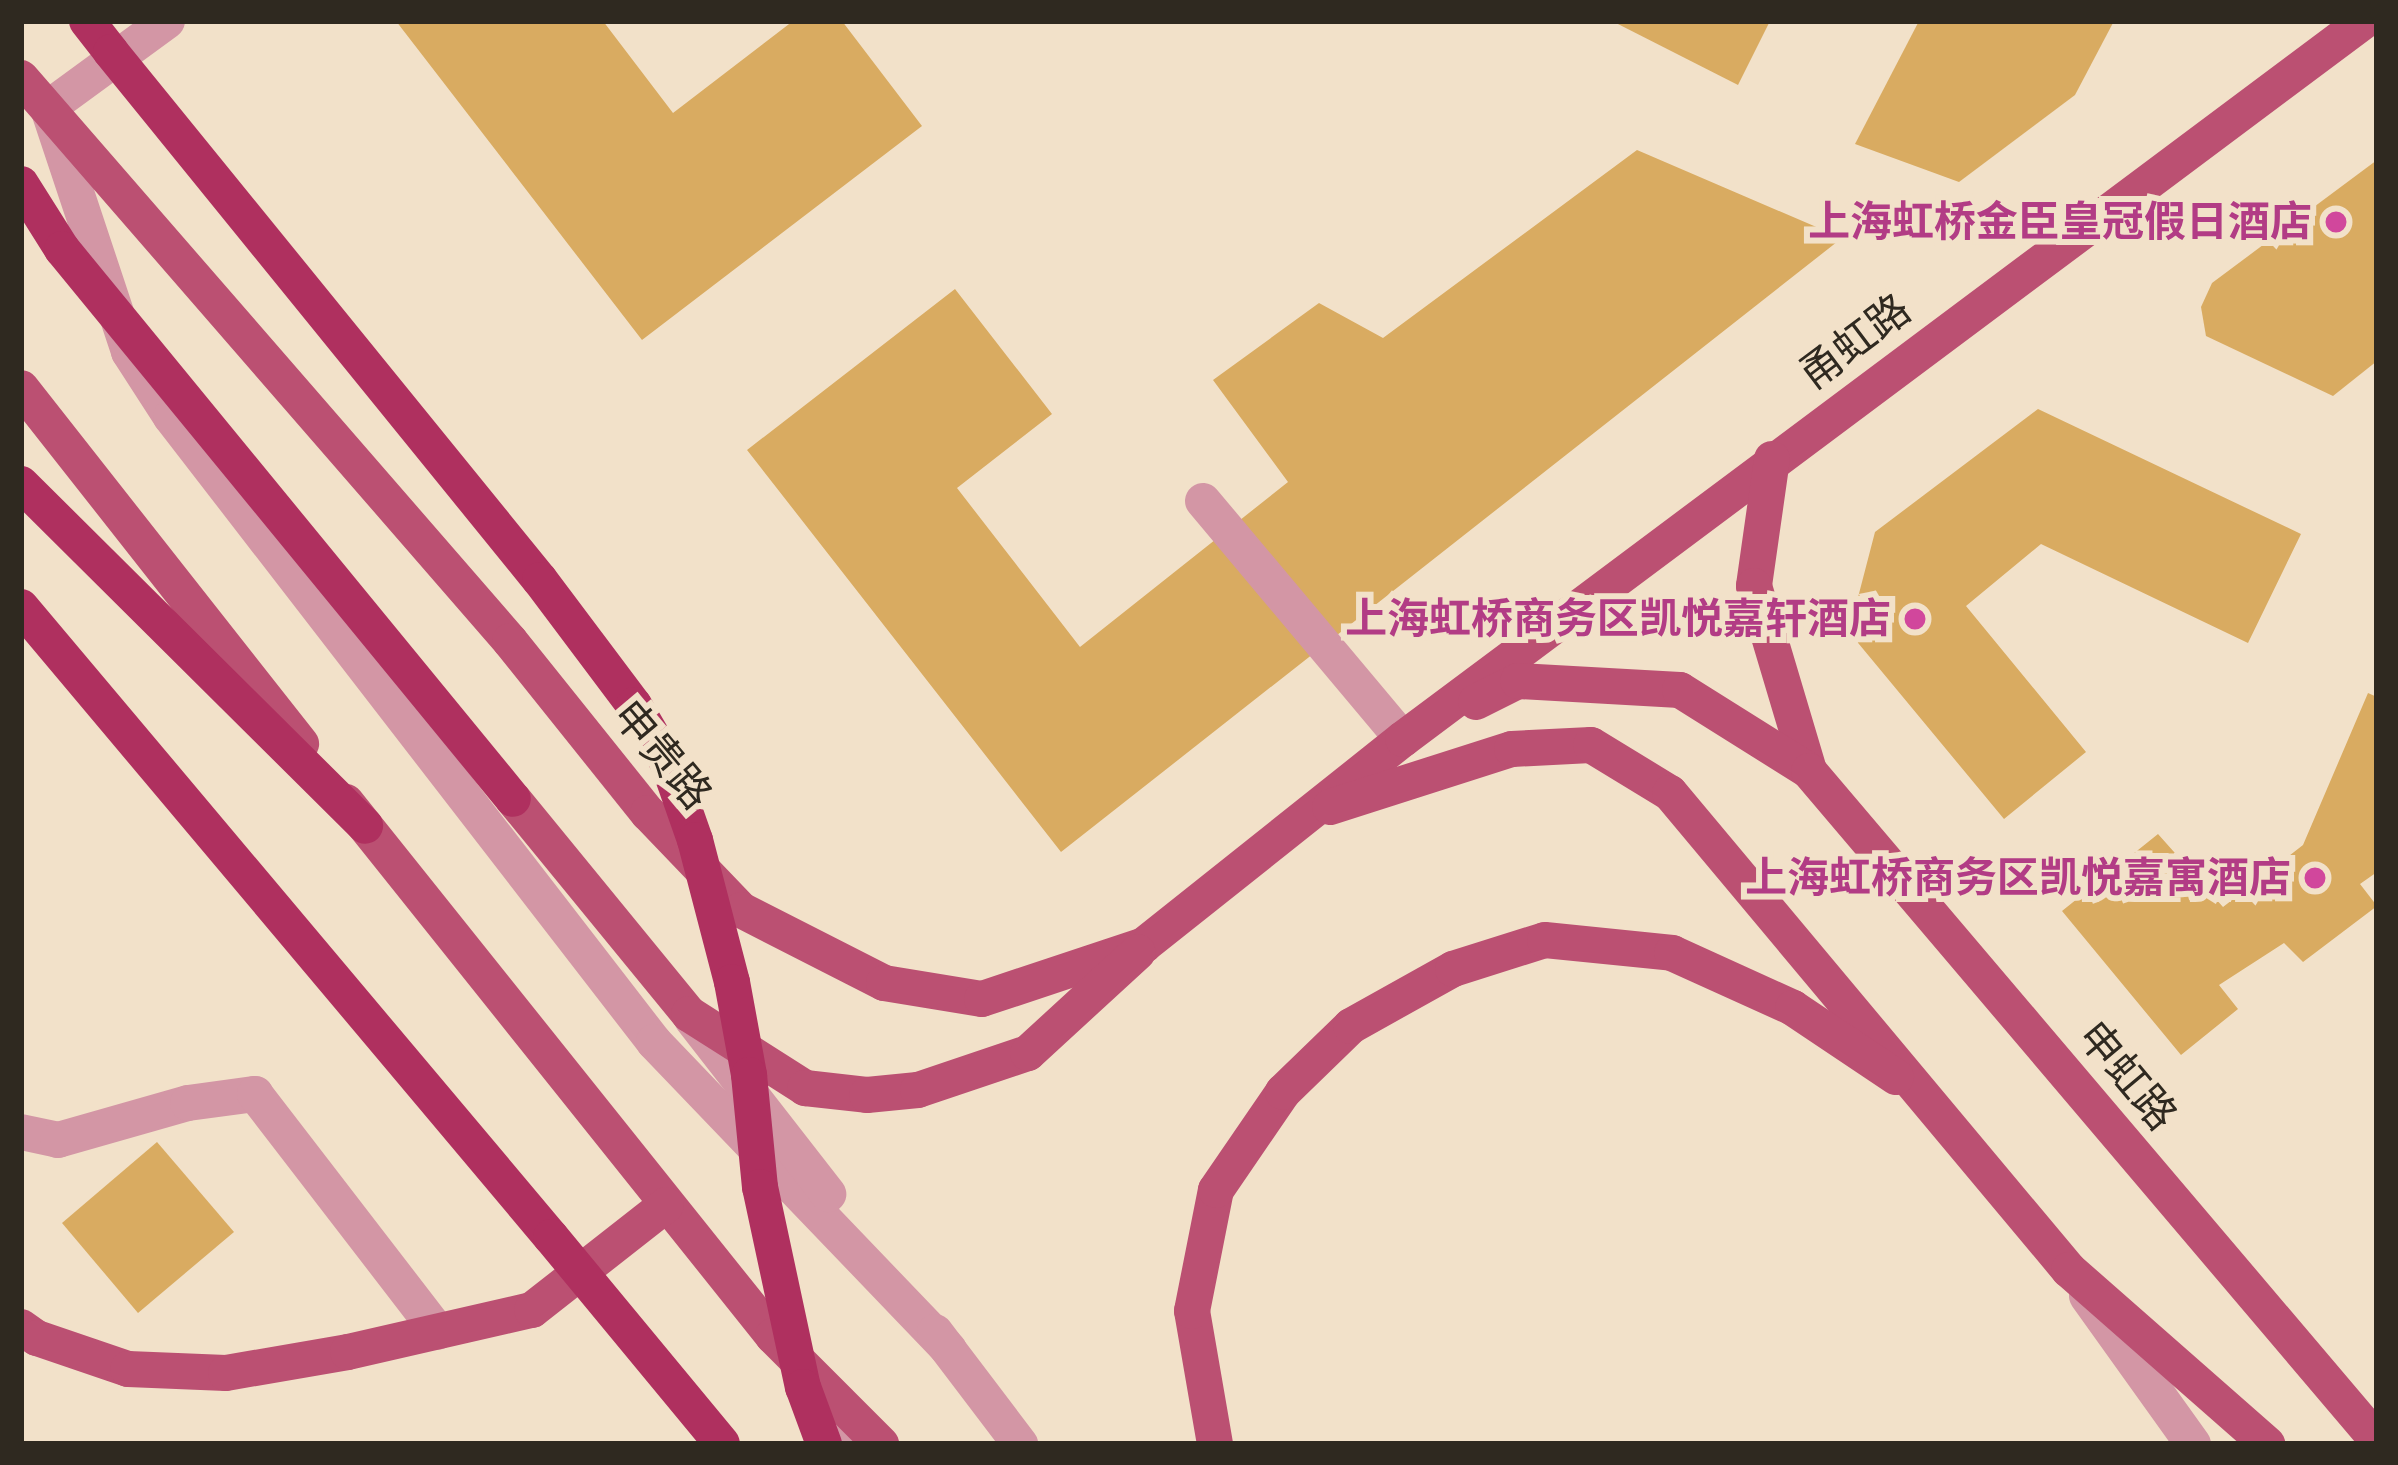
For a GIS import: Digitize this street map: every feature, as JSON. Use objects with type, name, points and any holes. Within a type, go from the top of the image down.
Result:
[{"type":"highway","points":[[86,21],[540,580],[634,705],[668,763],[695,840],[732,982],[749,1075],[760,1187],[803,1387],[824,1444]]},
{"type":"highway","points":[[21,184],[62,249]]},
{"type":"highway","points":[[21,207],[62,249],[513,799]]},
{"type":"highway","points":[[21,484],[365,826]]},
{"type":"highway","points":[[21,608],[232,854],[722,1444]]},
{"type":"highway","points":[[21,640],[232,854]]},
{"type":"main road","name":"甬虹路","points":[[1402,739],[2364,21]]},
{"type":"main road","name":"申贵路","points":[[21,78],[510,640],[648,813],[741,910],[884,983],[982,999],[1144,945],[1402,739]]},
{"type":"main road","points":[[21,388],[666,1205],[773,1336],[881,1444]]},
{"type":"main road","name":"申虹路","points":[[1772,460],[1754,586],[1809,771]]},
{"type":"main road","name":"申虹路","points":[[1402,739],[1518,681],[1680,689],[1809,771],[2377,1440]]},
{"type":"main road","points":[[1310,814],[1512,749],[1591,745],[1670,793],[1934,1102],[2068,1270],[2267,1444]]},
{"type":"main road","points":[[513,799],[688,1014],[805,1088],[867,1095],[918,1090],[1028,1053],[1144,945]]},
{"type":"main road","points":[[1215,1444],[1192,1311],[1216,1190],[1283,1092],[1351,1026],[1454,970],[1545,940],[1672,952],[1793,1008],[1934,1102]]},
{"type":"main road","points":[[21,1327],[37,1338],[128,1370],[226,1373],[532,1310],[666,1205]]},
{"type":"street","points":[[167,21],[48,108],[129,352],[171,417],[655,1042],[949,1350]]},
{"type":"street","points":[[1204,500],[1402,739]]},
{"type":"street","points":[[688,1014],[1020,1444]]},
{"type":"street","points":[[21,1132],[58,1140],[188,1103],[255,1094],[438,1332]]},
{"type":"street","points":[[2068,1270],[2193,1444]]},
{"type":"street","points":[[773,1336],[853,1444]]},
{"type":"building","points":[[396,21],[603,21],[673,113],[793,21],[842,21],[922,126],[642,340]]},
{"type":"building","points":[[1612,21],[1770,21],[1738,85]]},
{"type":"building","points":[[1919,21],[2114,21],[2075,95],[1959,182],[1855,144]]},
{"type":"building","points":[[1637,150],[1842,238],[1061,852],[747,450],[955,289],[1052,414],[957,488],[1080,647],[1288,482],[1213,380],[1319,303],[1383,338]]},
{"type":"building","name":"上海虹桥金臣皇冠假日酒店","points":[[2377,160],[2377,361],[2333,396],[2206,336],[2201,307],[2212,283]]},
{"type":"building","name":"上海虹桥商务区凯悦嘉轩酒店","points":[[2038,409],[2301,534],[2248,643],[2041,544],[1966,606],[2086,752],[2004,819],[1849,632],[1875,532]]},
{"type":"building","name":"上海虹桥商务区凯悦嘉寓酒店","points":[[2368,693],[2377,697],[2377,872],[2360,884],[2377,906],[2303,962],[2284,943],[2219,985],[2238,1009],[2181,1055],[2062,911],[2158,834],[2223,907],[2303,845]]},
{"type":"building","points":[[157,1142],[234,1232],[138,1313],[62,1223]]},
{"type":"place","name":"上海虹桥金臣皇冠假日酒店","points":[[2336,222]]},
{"type":"place","name":"上海虹桥商务区凯悦嘉轩酒店","points":[[1915,619]]},
{"type":"place","name":"上海虹桥商务区凯悦嘉寓酒店","points":[[2315,878]]}]
